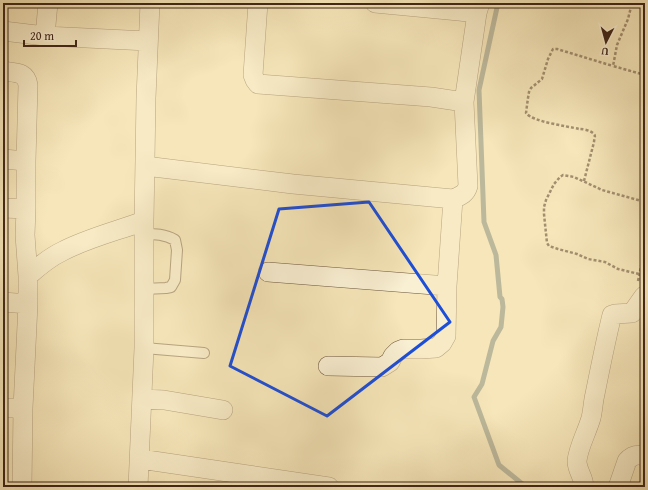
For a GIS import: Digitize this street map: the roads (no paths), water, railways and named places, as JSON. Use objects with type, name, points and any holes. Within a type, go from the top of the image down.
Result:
[{"type":"street","points":[[45,36],[48,3]]},
{"type":"street","points":[[138,487],[144,348],[146,98],[150,3]]},
{"type":"street","points":[[258,3],[253,75],[258,84],[431,97],[464,102]]},
{"type":"street","points":[[145,166],[293,184],[453,199],[462,195],[467,191],[468,186],[464,102],[478,8],[459,11],[376,3]]},
{"type":"street","points":[[3,31],[45,36],[148,41]]},
{"type":"street","points":[[3,71],[22,74],[27,80],[25,235],[34,270],[28,304],[23,408],[22,487]]},
{"type":"street","points":[[3,158],[26,160]]},
{"type":"street","points":[[328,366],[382,367],[390,362],[393,356],[403,348],[421,350],[436,348],[442,343],[446,336],[447,286],[453,199]]},
{"type":"street","points":[[3,208],[26,209]]},
{"type":"street","points":[[34,270],[62,251],[86,241],[144,228]]},
{"type":"street","points":[[268,272],[447,286]]},
{"type":"street","points":[[584,487],[582,475],[578,472],[578,454],[591,417],[612,315],[632,313],[645,296]]},
{"type":"street","points":[[3,302],[28,304]]},
{"type":"street","points":[[142,399],[164,400],[223,410]]},
{"type":"street","points":[[3,408],[23,408]]},
{"type":"street","points":[[618,487],[627,461],[635,455],[645,456]]},
{"type":"street","points":[[140,459],[329,487]]},
{"type":"lane","points":[[144,228],[175,240],[178,250],[175,280],[171,287],[144,289]]},
{"type":"lane","points":[[144,348],[204,353]]},
{"type":"waterway","points":[[498,3],[479,90],[484,222],[496,255],[500,297],[502,299],[503,307],[501,327],[493,341],[482,384],[474,397],[499,465],[526,487]]}]
